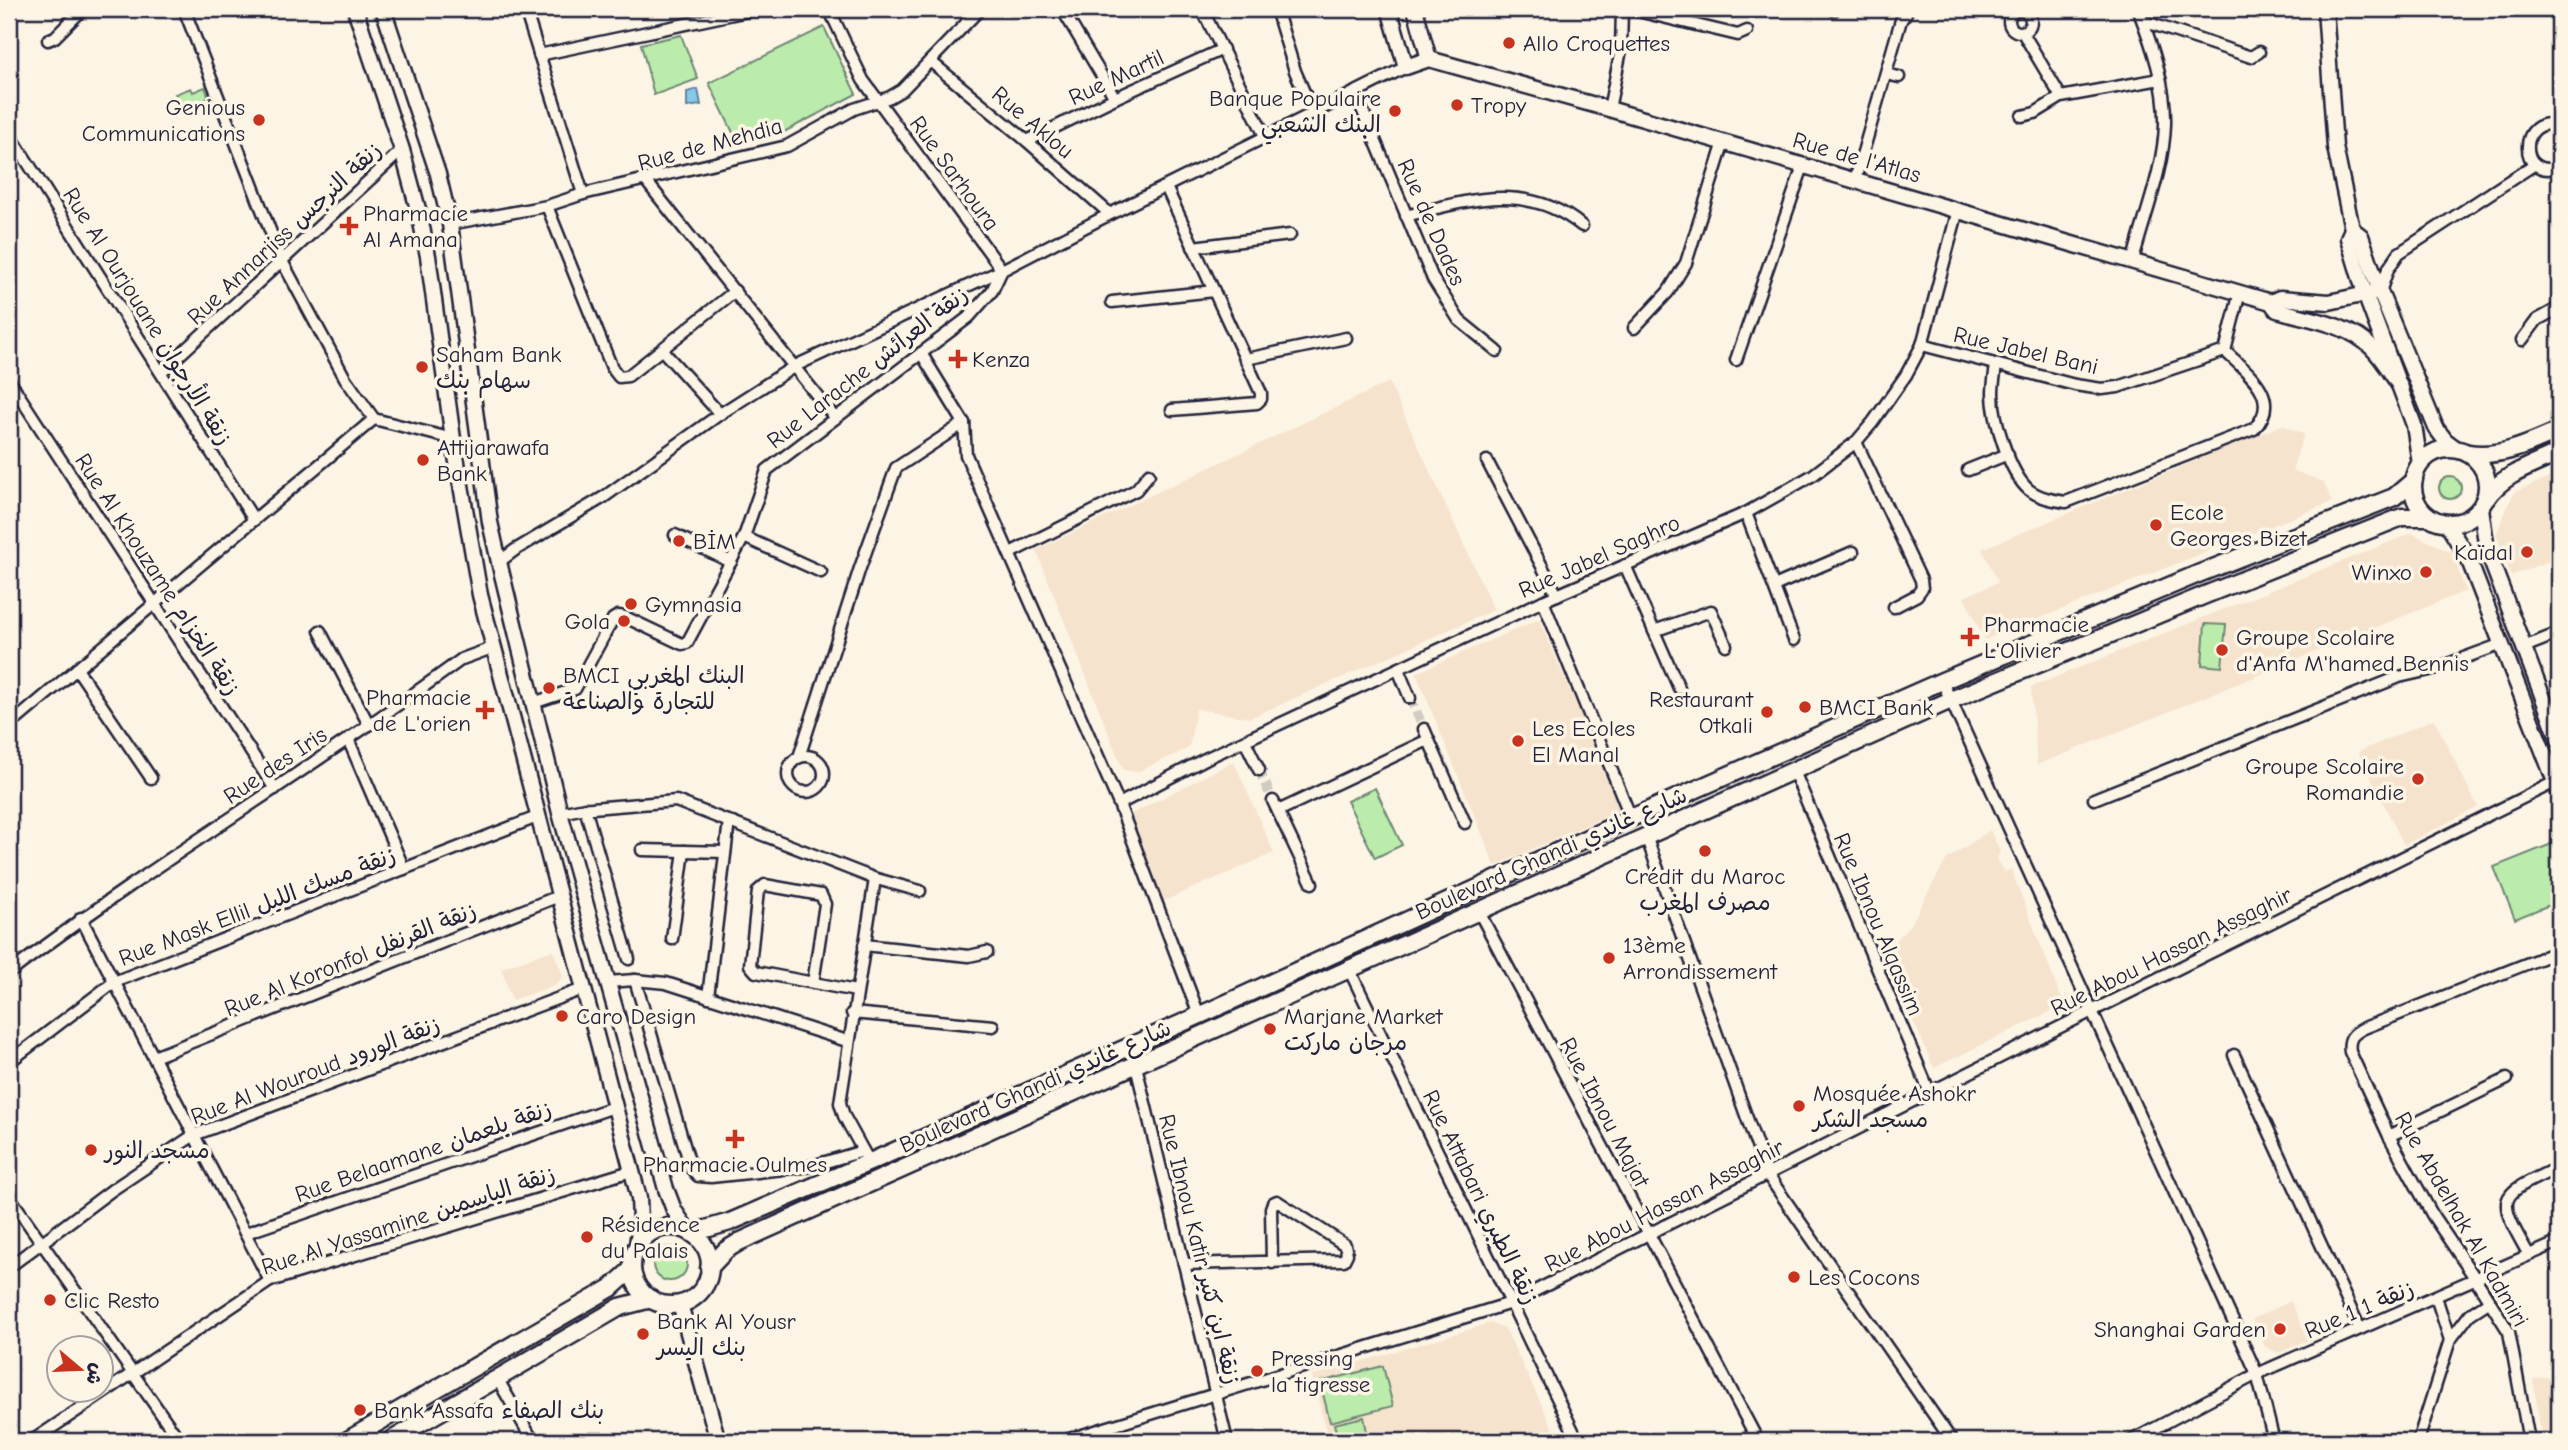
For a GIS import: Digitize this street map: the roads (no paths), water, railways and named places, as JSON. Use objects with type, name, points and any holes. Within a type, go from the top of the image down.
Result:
[{"type":"main road","points":[[355,9],[402,150],[428,256],[453,439],[492,648],[640,1210],[632,1269],[638,1286],[651,1299],[680,1304],[701,1290],[708,1278],[706,1250],[690,1232],[669,1198],[560,813],[490,522],[450,224],[438,174],[383,9]]},
{"type":"main road","points":[[1389,9],[1406,67],[1429,59],[1415,9]]},
{"type":"main road","points":[[2325,9],[2334,147],[2352,229],[2361,236],[2372,293],[2414,425],[2420,464],[2414,480],[2415,499],[2429,517],[2447,524],[2466,520],[2502,481],[2559,453]]},
{"type":"main road","name":"Rue de l'Atlas","points":[[1429,59],[2271,302],[2277,310],[2339,328],[2363,340],[2378,355],[2401,388]]},
{"type":"main road","points":[[2372,293],[2436,428],[2445,440],[2478,461],[2485,472],[2488,486],[2483,504],[2487,550],[2559,740]]},
{"type":"main road","name":"Rue de l'Atlas","points":[[2271,302],[2280,298],[2329,302],[2372,293]]},
{"type":"main road","points":[[2420,464],[2438,451],[2463,451],[2484,456],[2505,453],[2559,431]]},
{"type":"main road","name":"Boulevard Ghandi شارع غاندي","points":[[690,1232],[730,1222],[866,1156],[1199,1015],[1631,818],[1942,681],[2198,574],[2394,497],[2414,480]]},
{"type":"main road","name":"Boulevard Ghandi شارع غاندي","points":[[709,1268],[726,1250],[739,1242],[1951,700],[2204,595],[2402,517],[2429,517]]},
{"type":"main road","points":[[2447,524],[2466,552],[2557,787]]},
{"type":"main road","points":[[637,1246],[649,1233],[660,1228],[674,1227],[690,1232]]},
{"type":"main road","points":[[346,1441],[611,1288],[632,1269]]},
{"type":"main road","points":[[394,1440],[620,1307],[651,1299]]},
{"type":"main road","points":[[680,1304],[718,1441]]},
{"type":"street","points":[[48,40],[55,37],[83,9]]},
{"type":"street","points":[[184,9],[282,261],[345,379],[374,419],[453,439]]},
{"type":"street","points":[[525,9],[583,194]]},
{"type":"street","points":[[540,55],[757,9]]},
{"type":"street","name":"Rue Sarhoura","points":[[829,9],[857,69],[877,100],[1002,270]]},
{"type":"street","points":[[1062,9],[1115,98]]},
{"type":"street","points":[[1202,9],[1266,138]]},
{"type":"street","points":[[1276,9],[1313,113]]},
{"type":"street","points":[[1609,109],[1621,50],[1622,9]]},
{"type":"street","points":[[1629,9],[1738,34],[1747,31]]},
{"type":"street","points":[[2133,260],[2164,143],[2165,108],[2160,79],[2138,9]]},
{"type":"street","name":"Rue de Mehdia","points":[[450,224],[547,205],[787,146],[854,109],[902,90],[974,11]]},
{"type":"street","points":[[1855,180],[1901,20],[1906,13]]},
{"type":"street","points":[[2143,21],[2251,57],[2259,52]]},
{"type":"street","points":[[2023,33],[2061,97]]},
{"type":"street","name":"Rue Martil","points":[[1027,141],[1223,49]]},
{"type":"street","name":"Rue Aklou","points":[[930,61],[1110,214]]},
{"type":"street","points":[[499,562],[604,497],[720,414],[795,366],[1002,270],[1406,67]]},
{"type":"street","points":[[1886,74],[1899,78]]},
{"type":"street","points":[[2022,116],[2035,113],[2061,97],[2160,79]]},
{"type":"street","name":"Rue de Dades","points":[[1355,92],[1433,279],[1459,320],[1497,351]]},
{"type":"street","points":[[2558,122],[2543,125],[2531,134],[2527,148],[2535,164],[2558,171]]},
{"type":"street","name":"Rue Al Ourjouane زنقة الأرجوان","points":[[9,132],[254,520]]},
{"type":"street","points":[[1634,328],[1668,292],[1686,263],[1724,142]]},
{"type":"street","name":"Rue Annarjiss زنقة النرجس","points":[[161,372],[402,150]]},
{"type":"street","points":[[2372,293],[2399,253],[2535,164]]},
{"type":"street","points":[[1736,360],[1803,166]]},
{"type":"street","points":[[646,181],[835,418]]},
{"type":"street","points":[[1166,187],[1261,393],[1261,400],[1257,402],[1172,410]]},
{"type":"street","points":[[1406,216],[1479,198],[1525,198],[1567,213],[1582,226]]},
{"type":"street","points":[[547,205],[615,374],[619,377],[628,376],[735,291]]},
{"type":"street","name":"Rue Jabel Saghro","points":[[1119,804],[1245,741],[1544,601],[1746,513],[1813,475],[1856,442],[1906,375],[1922,345],[1958,210]]},
{"type":"street","points":[[1192,247],[1290,234]]},
{"type":"street","name":"Rue Larache زنقة العرائش","points":[[533,703],[575,689],[613,620],[618,616],[682,644],[687,643],[744,537],[767,470],[983,303],[1002,270]]},
{"type":"street","points":[[1112,302],[1214,291]]},
{"type":"street","points":[[1996,365],[1993,392],[1996,417],[2017,475],[2029,489],[2046,498],[2073,501],[2254,429],[2264,414],[2265,396],[2258,384],[2225,351],[2240,292]]},
{"type":"street","points":[[2522,340],[2537,320],[2559,308]]},
{"type":"street","points":[[1245,359],[1346,338]]},
{"type":"street","name":"Rue Jabel Bani","points":[[1922,345],[2076,385],[2102,389],[2118,387],[2225,351]]},
{"type":"street","points":[[662,350],[720,414]]},
{"type":"street","points":[[921,353],[964,423],[966,455],[1119,804],[1199,1015]]},
{"type":"street","name":"Rue Al Khouzame زنقة الخزام","points":[[9,380],[275,789]]},
{"type":"street","points":[[9,726],[374,419]]},
{"type":"street","points":[[799,757],[860,568],[896,468],[964,423]]},
{"type":"street","points":[[1856,442],[1927,581],[1917,595],[1894,607]]},
{"type":"street","points":[[1968,470],[2008,454]]},
{"type":"street","points":[[1487,461],[1557,595]]},
{"type":"street","points":[[1010,553],[1136,489],[1149,474]]},
{"type":"street","points":[[1746,513],[1794,640]]},
{"type":"street","points":[[675,535],[731,562]]},
{"type":"street","points":[[744,537],[821,572]]},
{"type":"street","points":[[1774,586],[1853,552]]},
{"type":"street","points":[[1625,565],[1679,688]]},
{"type":"street","points":[[1544,601],[1631,818]]},
{"type":"street","points":[[1654,631],[1711,611],[1727,645]]},
{"type":"street","points":[[320,631],[369,725]]},
{"type":"street","points":[[2525,647],[2559,633]]},
{"type":"street","points":[[2094,799],[2399,677],[2434,669],[2501,644]]},
{"type":"street","name":"Rue des Iris","points":[[9,973],[81,918],[275,789],[462,659],[492,648]]},
{"type":"street","points":[[76,669],[151,778]]},
{"type":"street","points":[[1398,669],[1410,698]]},
{"type":"street","points":[[1942,681],[2257,1374],[2274,1441]]},
{"type":"street","points":[[1424,729],[1465,823]]},
{"type":"street","points":[[348,739],[404,869]]},
{"type":"street","points":[[1278,811],[1429,740]]},
{"type":"street","points":[[1245,741],[1259,770]]},
{"type":"street","name":"Rue Ibnou Alqassim","points":[[1793,769],[1930,1093]]},
{"type":"street","name":"Rue Abou Hassan Assaghir","points":[[1063,1441],[1511,1303],[2092,1011],[2557,787]]},
{"type":"street","points":[[560,813],[585,808],[676,801],[875,879],[920,891]]},
{"type":"street","points":[[1273,801],[1312,883]]},
{"type":"street","points":[[585,808],[629,959]]},
{"type":"street","name":"Rue Mask Ellil زنقة مسك الليل","points":[[9,1062],[114,982],[537,817]]},
{"type":"street","points":[[708,997],[729,821]]},
{"type":"street","points":[[1646,835],[1767,1174],[1952,1441]]},
{"type":"street","points":[[642,850],[725,852]]},
{"type":"street","points":[[672,939],[684,851]]},
{"type":"street","points":[[635,980],[691,1168],[698,1176],[711,1177],[812,1166],[866,1156],[839,1103],[875,879]]},
{"type":"street","points":[[813,983],[824,899],[821,895],[761,886],[750,965],[752,970],[813,983],[856,991]]},
{"type":"street","name":"Rue Al Koronfol زنقة القرنفل","points":[[154,1057],[559,896]]},
{"type":"street","name":"Rue Ibnou Majat","points":[[1478,911],[1758,1441]]},
{"type":"street","points":[[81,918],[270,1281]]},
{"type":"street","points":[[864,946],[969,956],[987,952]]},
{"type":"street","name":"Rue Abdelhak Al Kadmiri","points":[[2529,1441],[2508,1332],[2433,1216],[2389,1136],[2350,1052],[2350,1038],[2354,1033],[2415,1007],[2559,951]]},
{"type":"street","name":"Rue Attabari زنقة الطبري","points":[[1349,969],[1578,1441]]},
{"type":"street","points":[[608,982],[635,980],[666,983],[848,1041]]},
{"type":"street","name":"Rue Al Wouroud زنقة الورود","points":[[9,1267],[194,1135],[583,989]]},
{"type":"street","points":[[852,1013],[993,1026]]},
{"type":"street","points":[[2234,1055],[2360,1329]]},
{"type":"street","name":"Rue Ibnou Katir زنقة ابن كثير","points":[[1136,1066],[1227,1441]]},
{"type":"street","points":[[2389,1136],[2507,1079]]},
{"type":"street","name":"Rue Belaamane زنقة بلعمان","points":[[246,1233],[614,1107]]},
{"type":"street","points":[[2529,1255],[2507,1217],[2507,1200],[2517,1186],[2559,1167]]},
{"type":"street","name":"Rue Al Yassamine زنقة الياسمين","points":[[32,1441],[270,1281],[631,1171]]},
{"type":"street","points":[[9,1196],[180,1441]]},
{"type":"street","points":[[1184,1265],[1272,1263],[1344,1260],[1347,1249],[1345,1245],[1277,1200],[1271,1208],[1272,1263]]},
{"type":"street","name":"Rue 1 زنقة 1","points":[[2131,1441],[2147,1437],[2257,1374],[2559,1242]]},
{"type":"street","points":[[2436,1297],[2450,1340]]},
{"type":"street","points":[[2418,1441],[2450,1340],[2470,1314],[2490,1301]]},
{"type":"street","points":[[497,1378],[533,1441]]},
{"type":"water","points":[[698,89],[701,105],[687,107],[687,92]]},
{"type":"tunnel","points":[[1410,698],[1424,729]]},
{"type":"tunnel","points":[[1259,770],[1273,801]]},
{"type":"place","name":"Allo Croquettes","points":[[1509,43]]},
{"type":"place","name":"Tropy","points":[[1457,105]]},
{"type":"place","name":"Banque Populaire البنك الشعبي","points":[[1395,111]]},
{"type":"place","name":"Genious Communications","points":[[259,120]]},
{"type":"place","name":"Pharmacie Al Amana","points":[[349,226]]},
{"type":"place","name":"Kenza","points":[[958,359]]},
{"type":"place","name":"Saham Bank سهام بنك","points":[[422,367]]},
{"type":"place","name":"Attijarawafa Bank","points":[[423,460]]},
{"type":"place","name":"Ecole Georges Bizet","points":[[2156,525]]},
{"type":"place","name":"BİM","points":[[679,541]]},
{"type":"place","name":"Kaïdal","points":[[2527,552]]},
{"type":"place","name":"Winxo","points":[[2426,572]]},
{"type":"place","name":"Gymnasia","points":[[631,604]]},
{"type":"place","name":"Gola","points":[[624,621]]},
{"type":"place","name":"Pharmacie L'Olivier","points":[[1970,637]]},
{"type":"place","name":"Groupe Scolaire d'Anfa M'hamed Bennis","points":[[2222,650]]},
{"type":"place","name":"BMCI البنك المغربي للتجارة والصناعة","points":[[549,688]]},
{"type":"place","name":"BMCI Bank","points":[[1805,707]]},
{"type":"place","name":"Pharmacie de L'orien","points":[[485,710]]},
{"type":"place","name":"Restaurant Otkali","points":[[1767,712]]},
{"type":"place","name":"Les Ecoles El Manal","points":[[1518,741]]},
{"type":"place","name":"Groupe Scolaire Romandie","points":[[2418,779]]},
{"type":"place","name":"Crédit du Maroc مصرف المغرب","points":[[1705,851]]},
{"type":"place","name":"13ème Arrondissement","points":[[1609,958]]},
{"type":"place","name":"Caro Design","points":[[562,1016]]},
{"type":"place","name":"Marjane Market مرجان ماركت","points":[[1270,1029]]},
{"type":"place","name":"Mosquée Ashokr مسجد الشكر","points":[[1799,1106]]},
{"type":"place","name":"Pharmacie Oulmes","points":[[735,1139]]},
{"type":"place","name":"مسجد النور","points":[[91,1150]]},
{"type":"place","name":"Résidence du Palais","points":[[587,1237]]},
{"type":"place","name":"Les Cocons","points":[[1794,1277]]},
{"type":"place","name":"Clic Resto","points":[[50,1300]]},
{"type":"place","name":"Shanghai Garden","points":[[2280,1329]]},
{"type":"place","name":"Bank Al Yousr بنك اليسر","points":[[643,1334]]},
{"type":"place","name":"Pressing la tigresse","points":[[1257,1371]]},
{"type":"place","name":"Bank Assafa بنك الصفاء","points":[[360,1410]]}]
